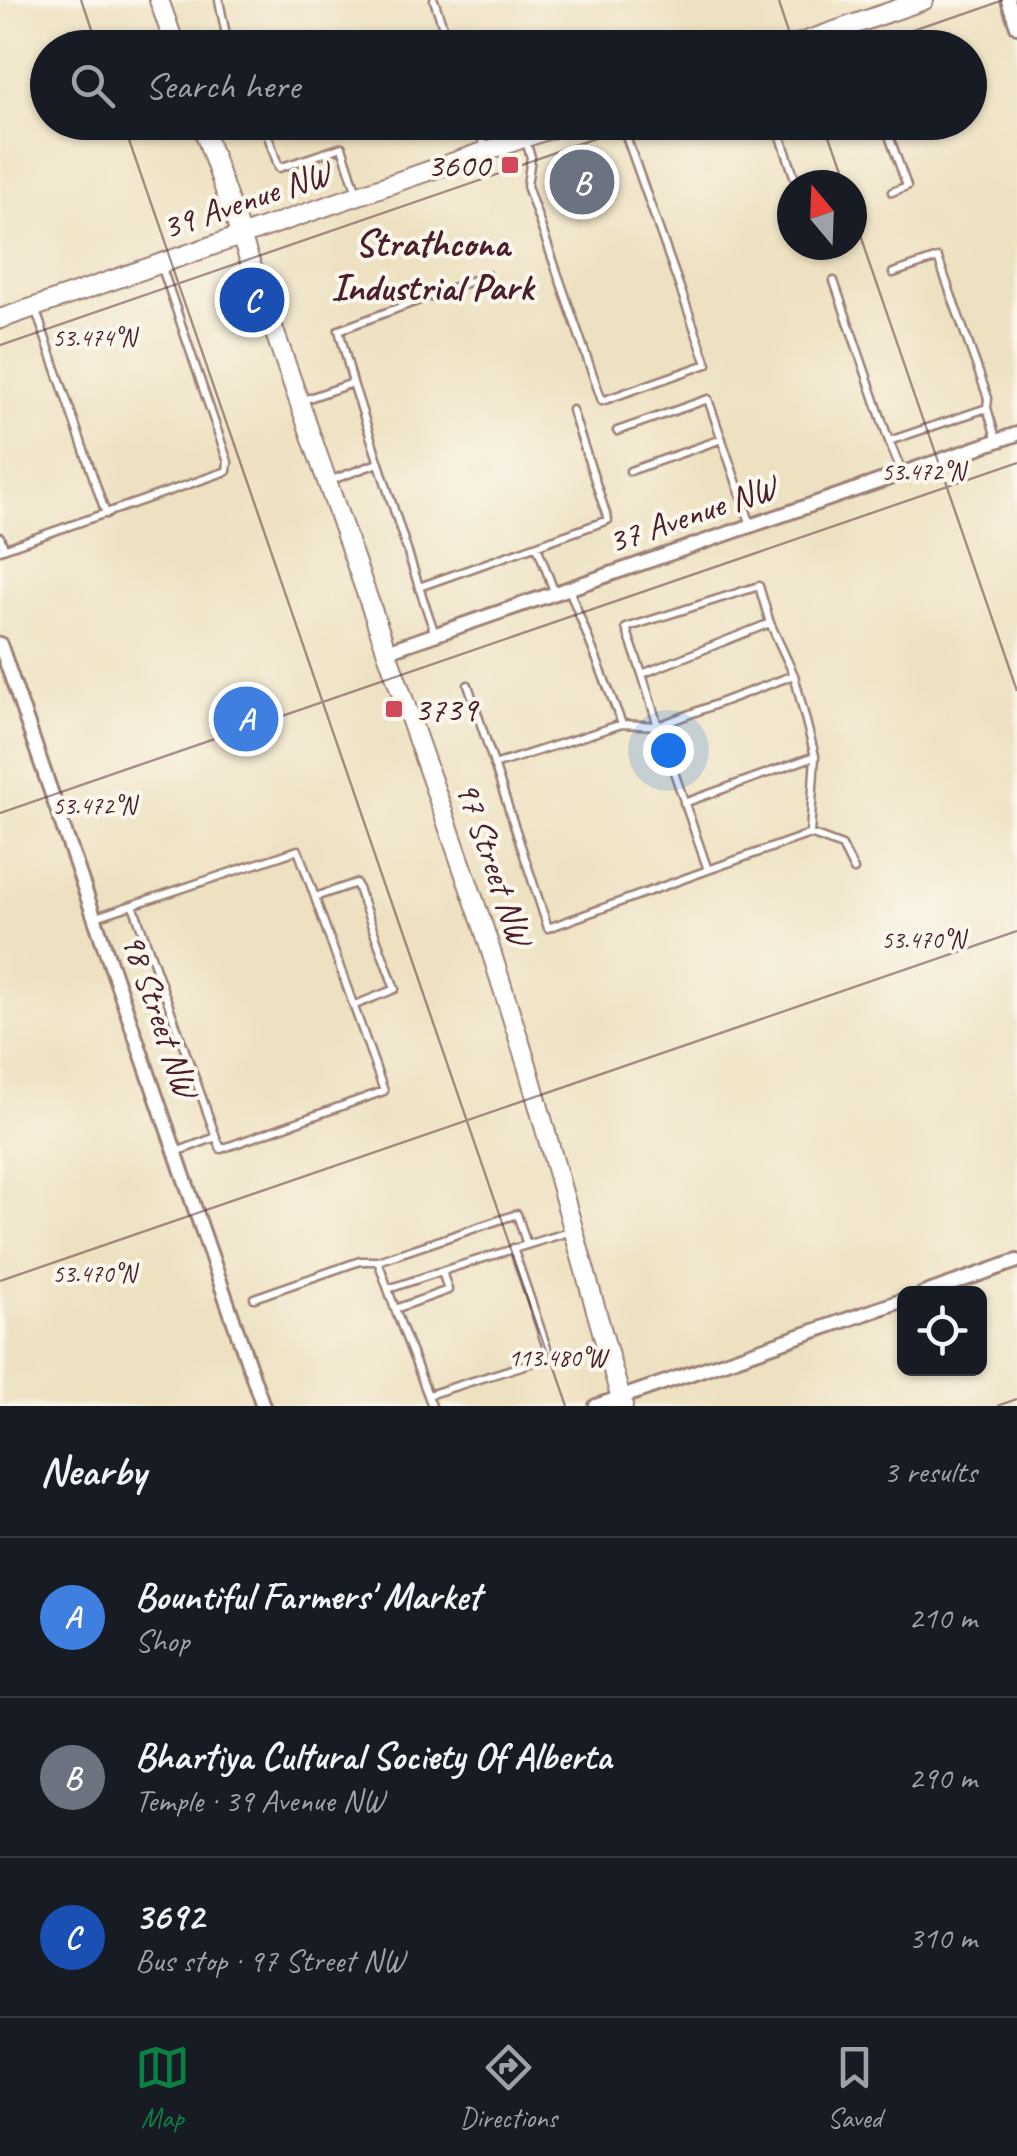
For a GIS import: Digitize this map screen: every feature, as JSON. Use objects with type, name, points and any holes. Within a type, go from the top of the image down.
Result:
[{"type":"street","points":[[159,0],[170,30]]},
{"type":"street","points":[[838,30],[924,0]]},
{"type":"street","points":[[1008,0],[1017,26]]},
{"type":"street","name":"97 Street NW","points":[[208,140],[482,926],[622,1402]]},
{"type":"street","name":"39 Avenue NW","points":[[0,319],[518,140]]},
{"type":"street","name":"37 Avenue NW","points":[[387,651],[1017,434]]},
{"type":"street","name":"98 Street NW","points":[[0,644],[263,1406]]},
{"type":"street","points":[[946,1286],[1017,1261]]},
{"type":"street","points":[[596,1406],[622,1402],[897,1303]]},
{"type":"lane","points":[[219,0],[225,30]]},
{"type":"lane","points":[[434,0],[444,30]]},
{"type":"lane","points":[[849,26],[850,30]]},
{"type":"lane","points":[[269,140],[278,168],[342,146],[358,196]]},
{"type":"lane","points":[[482,140],[486,151]]},
{"type":"lane","points":[[525,140],[531,157],[527,186],[602,400],[707,364],[627,140]]},
{"type":"lane","points":[[782,140],[791,170]]},
{"type":"lane","points":[[890,140],[907,186],[892,192]]},
{"type":"lane","points":[[892,273],[938,258],[988,398],[987,408],[997,441]]},
{"type":"lane","points":[[0,536],[2,549],[222,474],[230,467],[160,264]]},
{"type":"lane","points":[[435,635],[339,330],[488,275]]},
{"type":"lane","points":[[834,281],[902,474]]},
{"type":"lane","points":[[35,307],[106,514]]},
{"type":"lane","points":[[299,402],[353,383]]},
{"type":"lane","points":[[617,431],[708,399],[751,526]]},
{"type":"lane","points":[[889,440],[987,408]]},
{"type":"lane","points":[[419,588],[608,520],[572,410]]},
{"type":"lane","points":[[630,471],[722,439]]},
{"type":"lane","points":[[328,482],[378,463]]},
{"type":"lane","points":[[537,546],[554,594]]},
{"type":"lane","points":[[708,870],[626,628],[759,586],[794,675],[815,756],[810,834]]},
{"type":"lane","points":[[569,588],[622,724]]},
{"type":"lane","points":[[642,674],[770,622]]},
{"type":"lane","points":[[494,765],[622,724],[658,726],[794,675]]},
{"type":"lane","points":[[468,686],[548,928],[810,834],[842,846],[854,870]]},
{"type":"lane","points":[[684,803],[815,756]]},
{"type":"lane","points":[[94,918],[132,905],[298,850],[384,1091],[221,1149],[132,905]]},
{"type":"lane","points":[[315,897],[356,883],[395,989],[354,1005]]},
{"type":"lane","points":[[176,1152],[216,1138]]},
{"type":"lane","points":[[254,1298],[517,1214],[527,1245]]},
{"type":"lane","points":[[388,1289],[573,1231]]},
{"type":"lane","points":[[428,1394],[550,1357],[513,1248]]},
{"type":"lane","points":[[378,1261],[432,1406]]},
{"type":"lane","points":[[395,1309],[448,1290],[442,1272]]},
{"type":"place","name":"3600","points":[[510,165]]},
{"type":"place","name":"Bhartiya Cultural Society Of Alberta","points":[[582,182]]},
{"type":"place","name":"3692","points":[[252,300]]},
{"type":"place","name":"3739","points":[[394,709]]},
{"type":"place","name":"Bountiful Farmers' Market","points":[[246,719]]},
{"type":"district","name":"Strathcona Industrial Park","points":[[432,265]]}]
